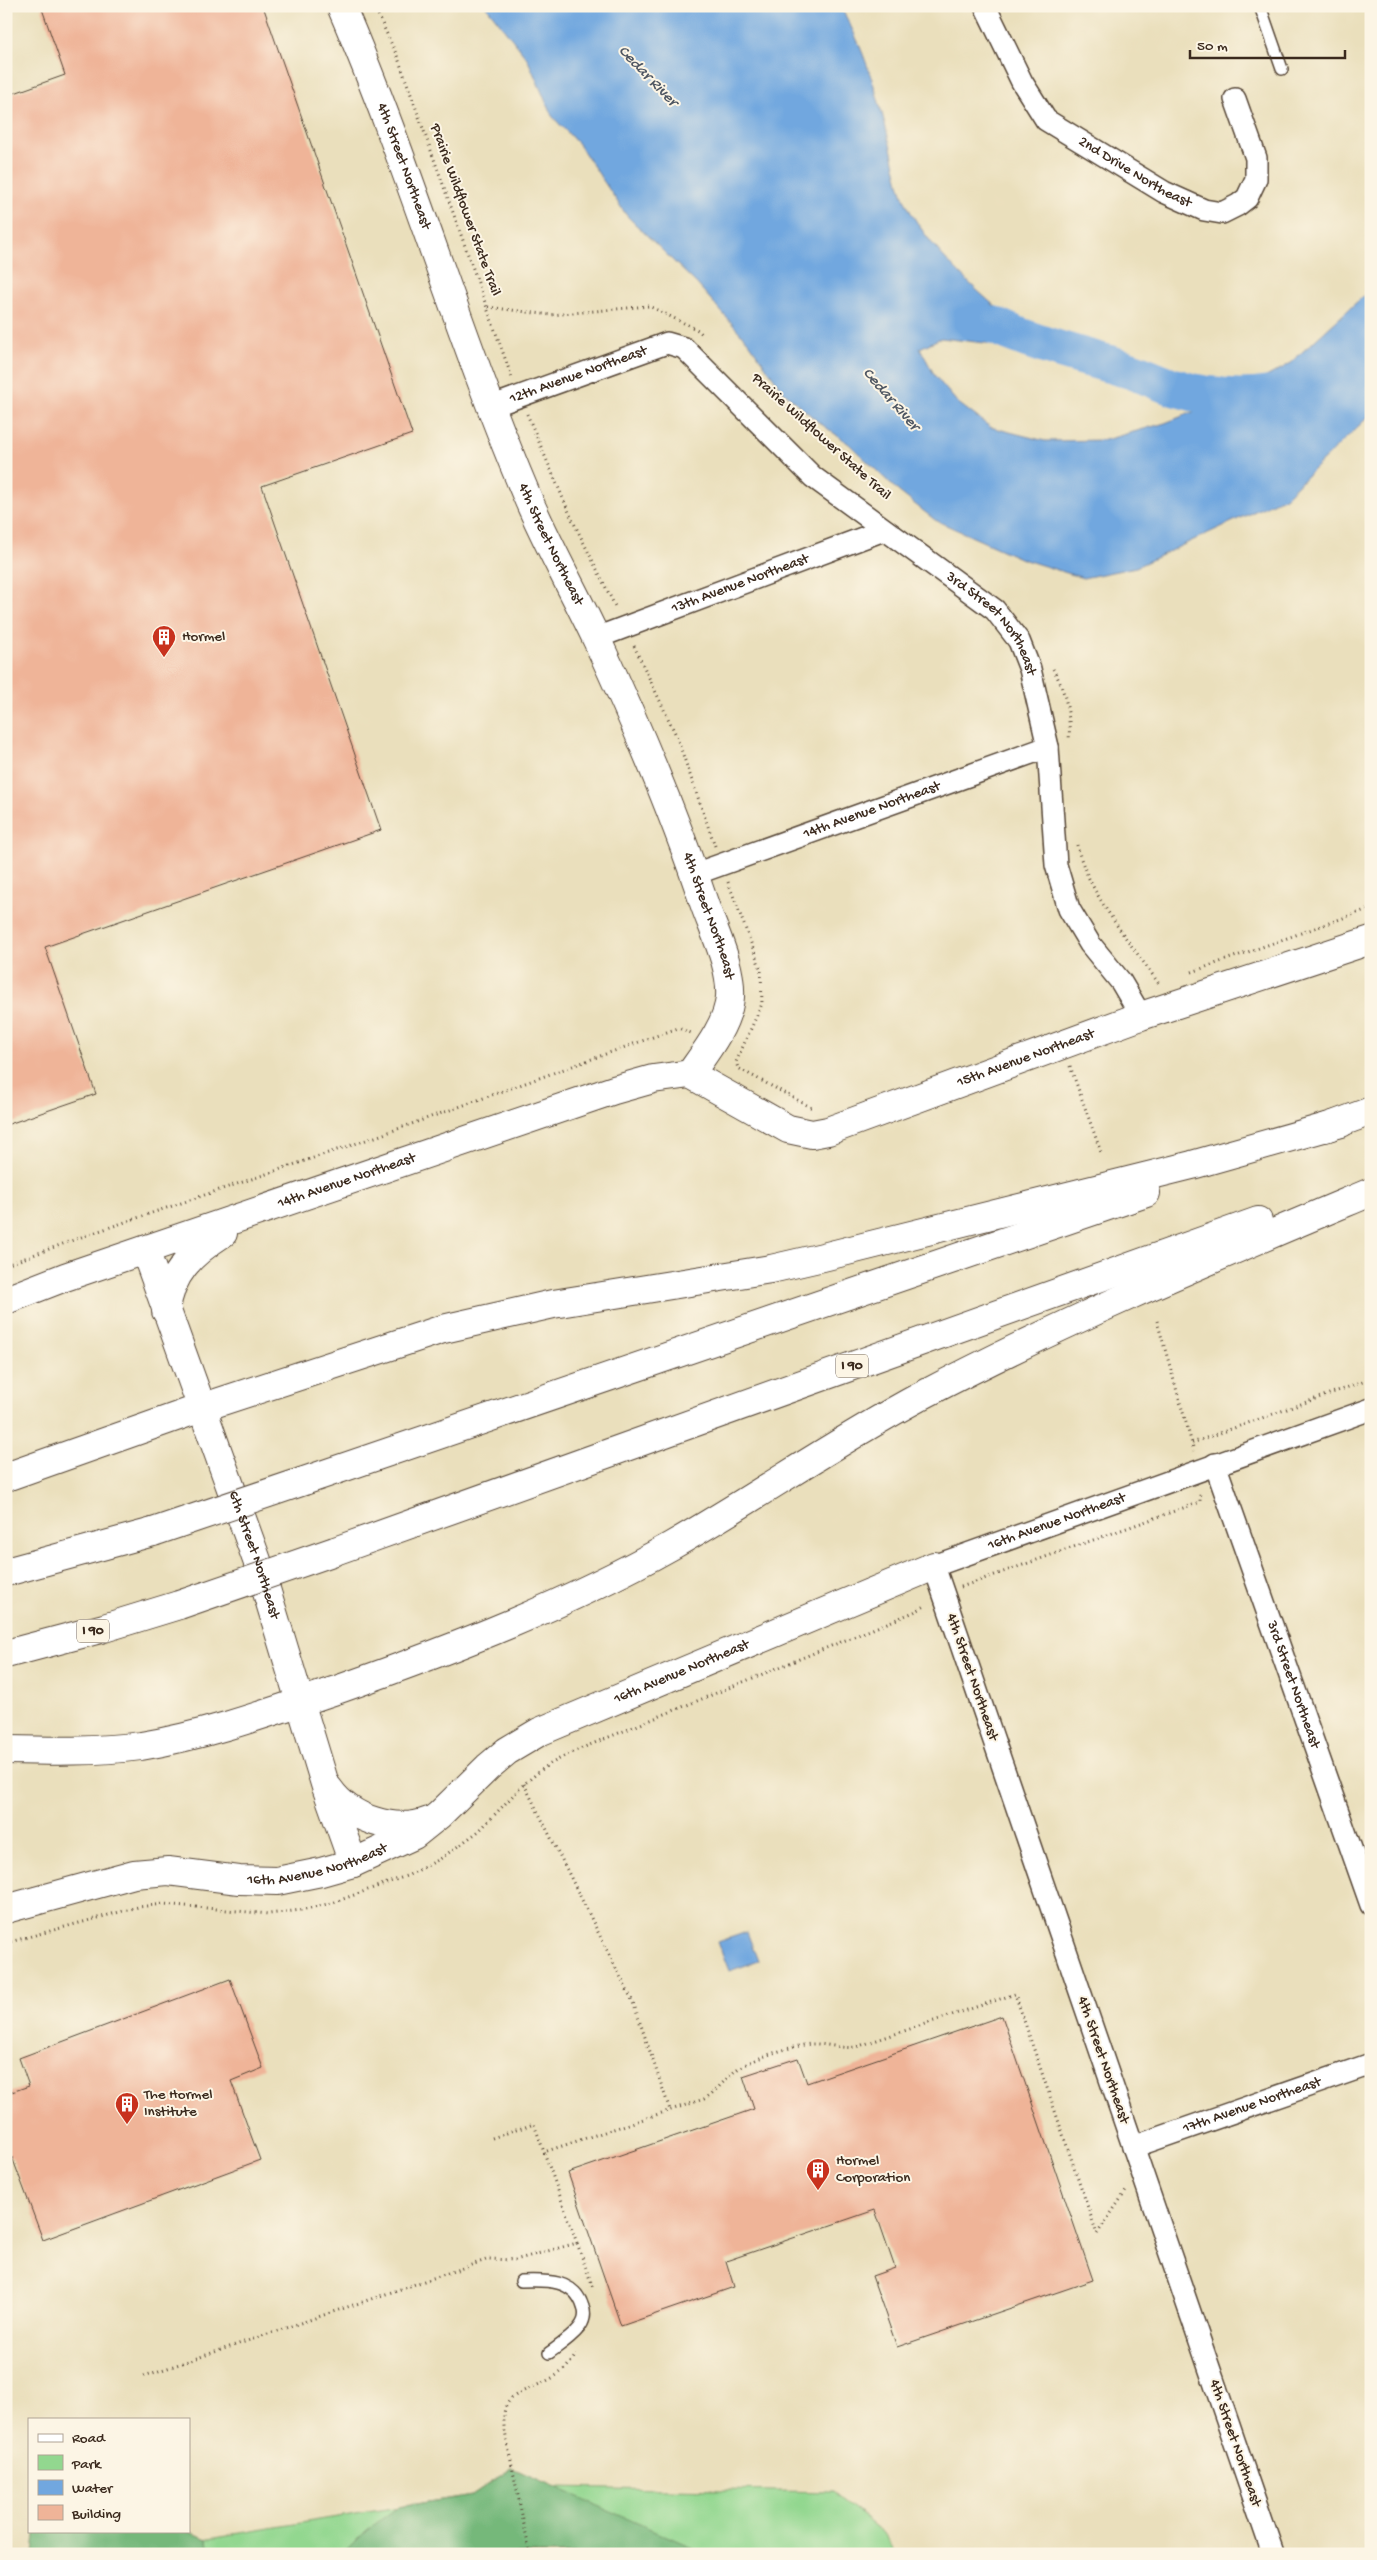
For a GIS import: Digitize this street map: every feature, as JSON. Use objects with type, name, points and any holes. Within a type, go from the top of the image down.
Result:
[{"type":"main road","name":"4th Street Northeast","points":[[341,6],[368,68],[490,407],[545,536],[596,638],[655,771],[695,874],[726,968],[730,998],[717,1034],[690,1074]]},
{"type":"main road","name":"15th Avenue Northeast","points":[[690,1074],[788,1129],[812,1134],[828,1131],[1142,1016],[1371,940]]},
{"type":"main road","name":"14th Avenue Northeast","points":[[6,1300],[65,1277],[614,1090],[653,1079],[690,1074]]},
{"type":"main road","points":[[6,1572],[153,1532],[1050,1227],[1371,1111]]},
{"type":"main road","points":[[6,1477],[201,1408],[443,1329],[553,1304],[771,1268],[814,1259],[1192,1165],[1341,1123]]},
{"type":"main road","name":"I 90","points":[[6,1654],[104,1628],[334,1551],[1371,1182]]},
{"type":"main road","points":[[6,1750],[82,1751],[143,1745],[242,1721],[426,1658],[505,1628],[561,1603],[672,1545],[854,1434],[992,1360],[1127,1296],[1371,1192]]},
{"type":"main road","points":[[166,1311],[170,1290],[180,1268],[202,1248],[261,1211]]},
{"type":"main road","name":"6th Street Northeast","points":[[145,1250],[265,1583],[299,1702],[325,1784],[353,1862]]},
{"type":"main road","name":"16th Avenue Northeast","points":[[6,1908],[134,1874],[168,1871],[239,1880],[277,1881],[321,1872],[353,1862],[414,1836],[435,1819],[507,1751],[539,1732],[934,1566]]},
{"type":"main road","points":[[325,1784],[345,1807],[372,1820],[406,1825],[422,1824],[435,1819]]},
{"type":"street","name":"2nd Drive Northeast","points":[[988,7],[1022,82],[1046,120],[1164,192],[1204,210],[1222,214],[1247,198],[1256,179],[1256,158],[1235,99]]},
{"type":"street","name":"12th Avenue Northeast","points":[[490,407],[667,343]]},
{"type":"street","name":"3rd Street Northeast","points":[[667,343],[684,348],[814,477],[995,610],[1019,642],[1058,746],[1056,865],[1069,909],[1090,944],[1121,982],[1142,1016]]},
{"type":"street","name":"13th Avenue Northeast","points":[[596,638],[884,530]]},
{"type":"street","name":"14th Avenue Northeast","points":[[695,874],[1058,746]]},
{"type":"street","name":"16th Avenue Northeast","points":[[934,1566],[1371,1409]]},
{"type":"street","name":"3rd Street Northeast","points":[[1215,1464],[1371,1905]]},
{"type":"street","name":"4th Street Northeast","points":[[934,1566],[1273,2554]]},
{"type":"street","name":"17th Avenue Northeast","points":[[1133,2147],[1371,2064]]},
{"type":"lane","points":[[1260,6],[1282,69]]},
{"type":"lane","points":[[522,2281],[543,2280],[562,2283],[573,2289],[581,2300],[584,2320],[580,2328],[549,2353]]},
{"type":"path","name":"Prairie Wildflower State Trail","points":[[374,6],[398,58],[488,307],[551,314],[649,306],[698,330],[704,337]]},
{"type":"path","points":[[488,307],[519,397],[568,509],[676,735],[721,864],[761,970],[762,1004],[736,1062],[738,1068],[816,1110]]},
{"type":"path","points":[[1051,666],[1061,683],[1070,728],[1058,746]]},
{"type":"path","points":[[1077,843],[1087,874],[1107,908],[1159,984],[1167,981]]},
{"type":"path","points":[[1184,975],[1371,908]]},
{"type":"path","points":[[6,1266],[87,1235],[378,1136],[678,1028],[685,1030]]},
{"type":"path","points":[[1063,1045],[1102,1155]]},
{"type":"path","points":[[1157,1321],[1192,1443],[1371,1379]]},
{"type":"path","points":[[524,1784],[632,2002],[670,2110]]},
{"type":"path","points":[[544,2152],[670,2110],[714,2093],[740,2067],[752,2062],[812,2044],[856,2048],[1015,1994],[1097,2234],[1141,2170]]},
{"type":"path","points":[[492,2138],[534,2124],[595,2296]]},
{"type":"path","points":[[144,2376],[489,2259],[515,2260],[577,2243]]},
{"type":"path","points":[[530,2554],[504,2427],[504,2413],[508,2402],[518,2395],[552,2380],[562,2372],[578,2351]]},
{"type":"green space","points":[[512,2468],[555,2487],[833,2492],[882,2532],[897,2554],[111,2554],[472,2495]]},
{"type":"green space","points":[[512,2468],[685,2544],[703,2554],[343,2554],[367,2530],[398,2507],[472,2495]]},
{"type":"green space","points":[[38,2532],[190,2532],[206,2539],[211,2554],[33,2554],[35,2534]]},
{"type":"water","points":[[486,6],[840,6],[864,56],[901,189],[917,223],[948,262],[966,280],[1041,344],[985,343],[941,338],[920,348],[935,376],[957,402],[990,427],[1045,441],[1105,440],[1165,423],[1228,398],[1288,365],[1371,289],[1371,414],[1285,497],[1136,567],[1083,578],[1022,559],[935,520],[898,491],[849,444],[817,421],[782,390],[750,344],[697,284],[627,216],[580,146],[552,116],[527,58]]},
{"type":"water","points":[[747,1932],[758,1961],[729,1971],[718,1942]]},
{"type":"building","name":"Hormel","points":[[41,6],[263,6],[412,434],[262,486],[381,830],[45,947],[96,1094],[6,1125],[6,96],[65,75]]},
{"type":"building","name":"The Hormel Institute","points":[[230,1979],[263,2068],[231,2081],[260,2160],[43,2240],[12,2157],[6,2159],[6,2094],[29,2086],[19,2058]]},
{"type":"building","name":"Hormel Corporation","points":[[1002,2016],[1093,2280],[897,2347],[872,2276],[895,2268],[875,2210],[726,2261],[734,2287],[621,2326],[568,2173],[754,2109],[743,2076],[798,2058],[807,2083]]},
{"type":"waterway","name":"Cedar River","points":[[993,325],[1042,344],[1140,373],[1171,386],[1189,391],[1227,397],[1253,397],[1278,394]]},
{"type":"place","name":"Hormel","points":[[164,658]]},
{"type":"place","name":"The Hormel Institute","points":[[127,2125]]},
{"type":"place","name":"Hormel Corporation","points":[[818,2191]]}]
